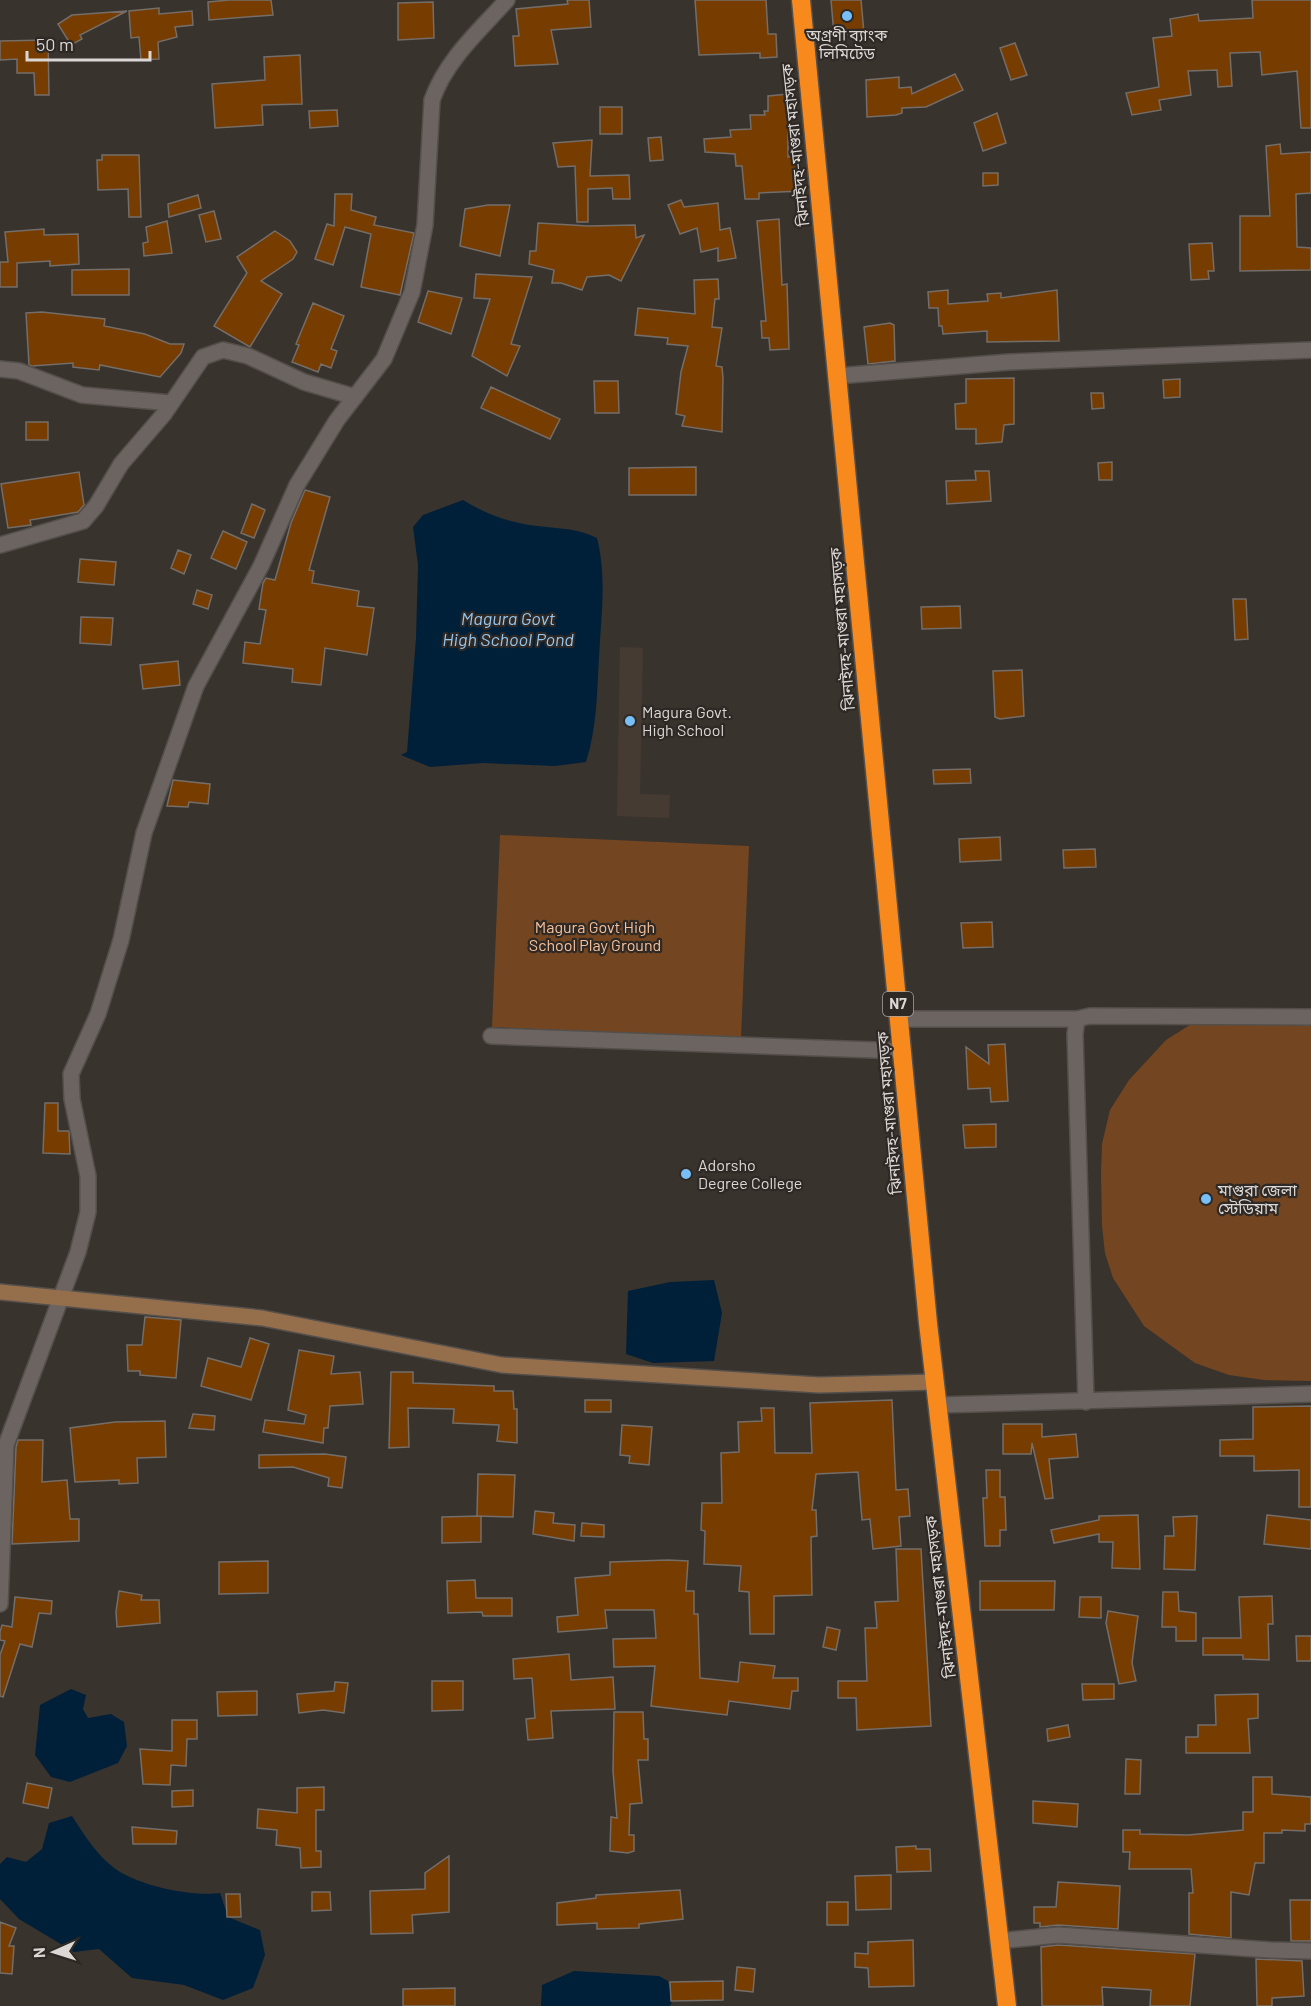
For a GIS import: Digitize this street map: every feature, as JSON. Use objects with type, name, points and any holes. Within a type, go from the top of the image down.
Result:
[{"type":"highway","name":"ঝিনাইদহ-মাগুরা মহাসড়ক","points":[[801,0],[935,1382],[1007,2006]]},
{"type":"main road","points":[[0,1292],[262,1318],[502,1365],[819,1385],[935,1382]]},
{"type":"street","points":[[0,1604],[6,1445],[78,1252],[88,1212],[88,1176],[72,1099],[71,1074],[98,1014],[121,940],[144,832],[196,686],[261,566],[297,485],[337,420],[384,359],[412,292],[425,225],[429,120],[438,82],[456,57],[507,0]]},
{"type":"street","points":[[0,544],[83,520],[96,506],[121,464],[171,403],[203,357],[223,350],[248,356],[304,382],[355,397]]},
{"type":"street","points":[[837,376],[1009,362],[1311,350]]},
{"type":"street","points":[[0,369],[19,370],[82,394],[171,403]]},
{"type":"street","points":[[899,1019],[1077,1019],[1090,1016],[1311,1017]]},
{"type":"street","points":[[1077,1019],[1075,1034],[1086,1402]]},
{"type":"street","points":[[491,1036],[902,1051]]},
{"type":"street","points":[[938,1405],[1311,1394]]},
{"type":"street","points":[[999,1941],[1058,1935],[1270,1950],[1311,1950]]},
{"type":"shaded area","name":"Magura Govt. High School","points":[[620,647],[643,648],[640,794],[670,795],[669,818],[617,816]]},
{"type":"green space","name":"Magura Govt High School Play Ground","points":[[500,835],[749,846],[741,1038],[492,1027]]},
{"type":"green space","name":"মাগুরা জেলা স্টেডিয়াম","points":[[1311,1011],[1311,1381],[1264,1380],[1229,1375],[1195,1363],[1144,1326],[1113,1278],[1105,1253],[1102,1226],[1102,1144],[1110,1110],[1129,1080],[1166,1040],[1193,1023]]},
{"type":"water","name":"Magura Govt High School Pond","points":[[463,500],[485,512],[508,520],[533,526],[570,530],[597,538],[602,568],[602,612],[596,710],[586,762],[555,766],[483,763],[430,767],[401,755],[407,752],[416,638],[418,565],[413,527],[423,515]]},
{"type":"water","points":[[714,1280],[722,1313],[714,1361],[653,1363],[626,1354],[628,1291],[670,1282]]},
{"type":"water","points":[[71,1689],[86,1695],[83,1709],[88,1718],[111,1714],[124,1722],[127,1746],[118,1763],[70,1782],[51,1777],[35,1755],[40,1705]]},
{"type":"water","points":[[72,1816],[90,1843],[113,1867],[135,1879],[164,1888],[194,1893],[220,1893],[228,1917],[260,1930],[265,1955],[253,1988],[223,2000],[184,1985],[132,1978],[99,1949],[74,1952],[19,1919],[0,1899],[0,1864],[7,1857],[26,1862],[42,1849],[49,1823]]},
{"type":"water","points":[[574,1971],[659,1976],[668,1981],[672,2002],[670,2006],[541,2006],[542,1985]]},
{"type":"building","points":[[271,0],[273,15],[209,20],[208,2]]},
{"type":"building","points":[[567,0],[589,0],[591,27],[551,30],[558,64],[515,66],[513,36],[519,36],[516,9],[568,4]]},
{"type":"building","points":[[695,0],[766,0],[768,34],[776,34],[777,57],[760,58],[760,53],[699,55]]},
{"type":"building","name":"অগ্রণী ব্যাংক লিমিটেড","points":[[831,0],[861,0],[864,33],[834,35]]},
{"type":"building","points":[[1252,0],[1311,0],[1311,128],[1301,128],[1297,71],[1262,75],[1260,52],[1230,53],[1232,86],[1218,87],[1217,70],[1188,71],[1191,95],[1159,100],[1161,110],[1132,115],[1126,93],[1159,87],[1153,38],[1172,36],[1170,19],[1198,14],[1199,21],[1253,18]]},
{"type":"building","points":[[433,2],[434,38],[398,40],[398,3]]},
{"type":"building","points":[[159,8],[159,14],[192,11],[193,25],[175,27],[177,37],[158,42],[159,59],[141,60],[139,37],[131,38],[129,11]]},
{"type":"building","points":[[127,11],[80,35],[82,39],[71,45],[58,24],[72,15]]},
{"type":"building","points":[[48,40],[49,95],[35,95],[34,73],[17,73],[17,59],[0,60],[0,41]]},
{"type":"building","points":[[1015,43],[1027,75],[1011,80],[1000,48]]},
{"type":"building","points":[[300,55],[302,104],[262,105],[263,125],[215,128],[212,84],[265,80],[264,57]]},
{"type":"building","points":[[955,74],[963,90],[926,107],[902,108],[902,113],[896,115],[867,117],[866,80],[899,77],[899,88],[911,87],[912,94]]},
{"type":"building","points":[[788,94],[788,157],[799,156],[802,191],[759,193],[759,199],[745,199],[742,166],[736,166],[735,154],[705,152],[704,139],[731,137],[730,130],[751,129],[750,115],[765,115],[764,111],[768,111],[768,96]]},
{"type":"building","points":[[600,107],[622,107],[622,134],[600,134]]},
{"type":"building","points":[[337,110],[338,126],[310,128],[309,111]]},
{"type":"building","points":[[997,113],[1006,143],[983,151],[974,123]]},
{"type":"building","points":[[661,137],[663,160],[650,161],[648,138]]},
{"type":"building","points":[[592,140],[590,176],[629,175],[630,199],[613,199],[612,188],[588,189],[588,222],[577,222],[575,166],[558,167],[553,143]]},
{"type":"building","points":[[1280,144],[1281,154],[1311,152],[1311,193],[1296,194],[1297,247],[1311,248],[1311,270],[1240,271],[1240,216],[1270,216],[1266,146]]},
{"type":"building","points":[[102,155],[139,155],[141,217],[129,217],[128,189],[98,190],[97,160],[102,160]]},
{"type":"building","points":[[983,173],[998,173],[998,185],[983,186]]},
{"type":"building","points":[[335,194],[352,194],[351,210],[376,217],[374,225],[414,233],[400,295],[361,287],[371,234],[345,227],[333,265],[315,259],[327,224],[334,226]]},
{"type":"building","points":[[198,195],[201,208],[169,217],[168,204]]},
{"type":"building","points":[[681,200],[684,207],[718,203],[720,230],[730,228],[736,258],[718,261],[718,248],[701,252],[697,228],[680,234],[668,205]]},
{"type":"building","points":[[488,205],[510,205],[500,256],[460,246],[465,209]]},
{"type":"building","points":[[214,211],[221,239],[206,242],[199,215]]},
{"type":"building","points":[[779,219],[782,285],[787,284],[789,349],[770,350],[769,338],[762,338],[761,321],[766,321],[757,221]]},
{"type":"building","points":[[167,221],[172,253],[144,256],[143,243],[148,242],[146,227]]},
{"type":"building","points":[[538,223],[588,226],[635,225],[636,238],[644,235],[621,281],[609,275],[587,277],[582,290],[561,283],[552,283],[554,270],[529,264],[530,251],[536,251]]},
{"type":"building","points":[[44,229],[44,235],[78,234],[79,264],[50,266],[50,261],[17,263],[17,287],[0,287],[0,262],[8,262],[5,232]]},
{"type":"building","points":[[275,231],[290,241],[297,252],[293,259],[261,281],[282,294],[250,347],[214,326],[247,273],[237,257]]},
{"type":"building","points":[[1212,243],[1214,271],[1208,271],[1209,279],[1191,280],[1189,244]]},
{"type":"building","points":[[129,269],[129,295],[72,295],[72,270]]},
{"type":"building","points":[[476,274],[532,277],[511,344],[520,346],[507,376],[472,356],[490,299],[474,298]]},
{"type":"building","points":[[718,279],[719,299],[715,299],[712,327],[722,328],[716,366],[722,367],[723,378],[722,432],[682,426],[685,416],[676,414],[681,372],[688,346],[667,344],[668,338],[635,335],[638,308],[695,314],[694,280]]},
{"type":"building","points":[[948,290],[948,304],[988,301],[987,294],[1001,293],[1001,298],[1057,290],[1059,341],[987,342],[987,331],[943,334],[942,326],[939,326],[938,308],[929,308],[928,292]]},
{"type":"building","points":[[428,291],[462,298],[451,334],[418,322]]},
{"type":"building","points":[[313,303],[344,316],[331,349],[337,351],[331,368],[321,364],[318,372],[292,362],[299,345],[296,344]]},
{"type":"building","points":[[42,312],[105,319],[104,326],[145,334],[170,344],[184,344],[181,353],[160,377],[100,365],[99,370],[73,367],[73,363],[32,366],[29,365],[26,313]]},
{"type":"building","points":[[890,323],[894,325],[895,361],[868,364],[864,327]]},
{"type":"building","points":[[1014,378],[1014,424],[1004,425],[1002,442],[976,444],[976,429],[956,429],[955,404],[966,403],[966,379]]},
{"type":"building","points":[[1180,379],[1180,397],[1164,398],[1163,380]]},
{"type":"building","points":[[594,381],[618,381],[619,413],[595,413]]},
{"type":"building","points":[[491,387],[560,419],[550,439],[481,408]]},
{"type":"building","points":[[1091,393],[1103,393],[1104,408],[1092,409]]},
{"type":"building","points":[[26,422],[48,422],[48,440],[26,440]]},
{"type":"building","points":[[1112,462],[1112,480],[1099,480],[1098,463]]},
{"type":"building","points":[[696,467],[696,495],[629,495],[629,468]]},
{"type":"building","points":[[975,471],[989,471],[991,501],[947,504],[946,481],[976,480]]},
{"type":"building","points":[[79,472],[84,505],[78,512],[30,520],[31,525],[8,528],[1,484]]},
{"type":"building","points":[[305,490],[330,497],[309,570],[314,571],[312,583],[359,591],[357,606],[374,608],[367,655],[325,648],[321,685],[292,682],[293,669],[243,663],[245,642],[260,644],[266,610],[259,609],[263,583],[266,578],[275,580],[291,523]]},
{"type":"building","points":[[252,504],[265,510],[254,538],[241,533]]},
{"type":"building","points":[[223,531],[247,542],[236,569],[211,558]]},
{"type":"building","points":[[178,550],[191,555],[184,574],[171,568]]},
{"type":"building","points":[[80,559],[116,562],[114,585],[78,582]]},
{"type":"building","points":[[197,590],[212,595],[208,609],[193,604]]},
{"type":"building","points":[[1233,599],[1246,599],[1248,639],[1235,640]]},
{"type":"building","points":[[960,606],[961,628],[922,629],[921,607]]},
{"type":"building","points":[[81,617],[113,618],[111,645],[80,643]]},
{"type":"building","points":[[178,661],[180,685],[143,689],[140,665]]},
{"type":"building","points":[[1022,670],[1024,716],[1000,719],[995,717],[993,671]]},
{"type":"building","points":[[970,769],[971,783],[934,784],[933,770]]},
{"type":"building","points":[[173,780],[210,784],[208,804],[189,802],[188,807],[167,806]]},
{"type":"building","points":[[1000,837],[1001,860],[960,862],[959,839]]},
{"type":"building","points":[[1095,849],[1096,867],[1064,868],[1063,850]]},
{"type":"building","points":[[992,922],[993,947],[963,948],[961,923]]},
{"type":"building","points":[[1005,1044],[1008,1101],[991,1102],[990,1088],[968,1089],[966,1047],[989,1064],[988,1045]]},
{"type":"building","points":[[45,1103],[58,1103],[58,1131],[69,1131],[70,1154],[43,1153]]},
{"type":"building","points":[[996,1124],[996,1147],[965,1148],[963,1125]]},
{"type":"building","points":[[145,1317],[181,1320],[176,1378],[140,1375],[140,1371],[128,1371],[127,1345],[142,1345]]},
{"type":"building","points":[[250,1338],[269,1344],[251,1400],[201,1386],[208,1358],[241,1367]]},
{"type":"building","points":[[299,1350],[334,1356],[331,1374],[360,1372],[363,1404],[330,1406],[328,1428],[324,1428],[323,1443],[263,1432],[265,1420],[304,1424],[306,1415],[288,1410]]},
{"type":"building","points":[[391,1372],[413,1372],[413,1383],[494,1386],[494,1391],[513,1391],[514,1409],[517,1409],[517,1443],[497,1441],[499,1425],[453,1423],[454,1409],[408,1408],[409,1447],[389,1448]]},
{"type":"building","points":[[585,1400],[611,1400],[611,1412],[585,1412]]},
{"type":"building","points":[[892,1400],[896,1490],[908,1489],[910,1516],[899,1517],[901,1546],[873,1549],[870,1519],[862,1520],[858,1472],[816,1474],[812,1510],[816,1510],[817,1536],[811,1537],[812,1595],[774,1596],[774,1634],[750,1634],[749,1592],[739,1591],[741,1566],[704,1564],[705,1531],[701,1530],[702,1503],[722,1503],[721,1453],[739,1452],[738,1422],[762,1421],[761,1408],[774,1408],[775,1453],[812,1453],[810,1403]]},
{"type":"building","points":[[1311,1406],[1311,1507],[1299,1507],[1299,1470],[1254,1471],[1254,1456],[1220,1456],[1220,1440],[1253,1439],[1253,1407]]},
{"type":"building","points":[[193,1414],[215,1416],[214,1430],[189,1428]]},
{"type":"building","points":[[165,1421],[166,1457],[137,1458],[138,1483],[119,1484],[119,1480],[75,1482],[70,1428],[115,1422]]},
{"type":"building","points":[[1003,1424],[1042,1424],[1042,1437],[1076,1434],[1078,1457],[1049,1459],[1053,1498],[1045,1499],[1032,1443],[1031,1454],[1003,1454]]},
{"type":"building","points":[[622,1425],[652,1427],[649,1465],[629,1463],[630,1456],[620,1455]]},
{"type":"building","points":[[18,1440],[43,1440],[42,1482],[67,1480],[70,1519],[79,1519],[79,1541],[12,1544]]},
{"type":"building","points":[[325,1454],[346,1457],[342,1488],[328,1486],[329,1478],[293,1467],[259,1468],[259,1455]]},
{"type":"building","points":[[986,1470],[1000,1470],[1000,1497],[1005,1497],[1006,1530],[1000,1530],[1000,1546],[985,1546],[983,1498],[987,1498]]},
{"type":"building","points":[[478,1474],[515,1475],[513,1517],[477,1516]]},
{"type":"building","points":[[535,1511],[554,1513],[553,1523],[575,1525],[574,1541],[533,1534]]},
{"type":"building","points":[[1138,1515],[1140,1569],[1112,1568],[1113,1542],[1099,1542],[1099,1534],[1054,1543],[1051,1530],[1099,1520],[1099,1516]]},
{"type":"building","points":[[1267,1515],[1311,1520],[1311,1549],[1264,1544]]},
{"type":"building","points":[[481,1516],[481,1542],[442,1543],[442,1517]]},
{"type":"building","points":[[1197,1516],[1195,1570],[1164,1569],[1165,1536],[1174,1536],[1173,1517]]},
{"type":"building","points":[[582,1523],[604,1525],[604,1537],[581,1536]]},
{"type":"building","points":[[896,1549],[921,1549],[931,1726],[857,1730],[856,1698],[838,1698],[838,1681],[867,1681],[865,1628],[877,1628],[875,1602],[898,1601]]},
{"type":"building","points":[[268,1561],[268,1593],[219,1594],[219,1562]]},
{"type":"building","points":[[688,1561],[686,1591],[694,1591],[694,1614],[698,1614],[700,1678],[738,1682],[740,1662],[775,1666],[773,1678],[798,1678],[798,1691],[792,1691],[790,1709],[729,1701],[727,1715],[651,1706],[655,1666],[614,1667],[613,1639],[656,1638],[654,1610],[605,1610],[607,1628],[558,1632],[557,1617],[578,1615],[575,1578],[610,1575],[610,1562]]},
{"type":"building","points":[[475,1580],[476,1598],[512,1598],[512,1616],[483,1616],[482,1612],[448,1613],[447,1581]]},
{"type":"building","points":[[980,1581],[1055,1581],[1054,1610],[980,1610]]},
{"type":"building","points":[[119,1591],[142,1595],[141,1600],[159,1600],[160,1623],[117,1627],[116,1612]]},
{"type":"building","points":[[1163,1592],[1178,1592],[1179,1611],[1196,1613],[1196,1641],[1176,1641],[1176,1627],[1162,1627]]},
{"type":"building","points":[[1272,1596],[1273,1624],[1268,1624],[1269,1660],[1243,1659],[1243,1655],[1203,1655],[1203,1638],[1241,1638],[1239,1597]]},
{"type":"building","points":[[15,1597],[52,1601],[51,1614],[39,1613],[32,1647],[20,1644],[3,1697],[0,1696],[0,1655],[5,1641],[0,1640],[0,1632],[2,1625],[12,1627]]},
{"type":"building","points":[[1080,1597],[1101,1597],[1101,1618],[1079,1617]]},
{"type":"building","points":[[1108,1611],[1138,1616],[1132,1663],[1136,1681],[1119,1684],[1106,1623]]},
{"type":"building","points":[[827,1627],[840,1630],[836,1650],[823,1647]]},
{"type":"building","points":[[1296,1636],[1311,1636],[1311,1661],[1297,1661]]},
{"type":"building","points":[[569,1654],[571,1680],[613,1677],[615,1709],[551,1711],[553,1738],[528,1740],[526,1719],[535,1718],[532,1678],[514,1679],[513,1659]]},
{"type":"building","points":[[432,1681],[463,1681],[463,1710],[432,1711]]},
{"type":"building","points":[[335,1682],[348,1683],[344,1713],[323,1710],[299,1713],[297,1694],[334,1691]]},
{"type":"building","points":[[1082,1684],[1114,1684],[1114,1699],[1083,1700]]},
{"type":"building","points":[[257,1691],[257,1715],[218,1716],[217,1692]]},
{"type":"building","points":[[1258,1694],[1258,1718],[1248,1719],[1250,1753],[1186,1753],[1186,1737],[1198,1737],[1198,1725],[1216,1725],[1215,1695]]},
{"type":"building","points":[[614,1712],[643,1712],[644,1739],[648,1739],[648,1760],[638,1760],[642,1803],[630,1804],[629,1835],[634,1835],[634,1851],[628,1853],[610,1851],[611,1817],[617,1818],[613,1771]]},
{"type":"building","points":[[172,1720],[197,1720],[197,1739],[187,1739],[186,1766],[171,1765],[170,1785],[143,1784],[140,1749],[172,1751]]},
{"type":"building","points":[[1068,1725],[1070,1737],[1048,1741],[1047,1729]]},
{"type":"building","points":[[1126,1759],[1141,1760],[1140,1794],[1125,1794]]},
{"type":"building","points":[[1253,1777],[1272,1777],[1272,1794],[1311,1797],[1311,1824],[1305,1824],[1305,1831],[1282,1830],[1282,1833],[1264,1833],[1264,1863],[1255,1863],[1249,1895],[1231,1892],[1231,1938],[1189,1934],[1189,1893],[1193,1893],[1191,1869],[1129,1869],[1130,1852],[1123,1852],[1123,1830],[1140,1830],[1140,1834],[1188,1835],[1243,1830],[1243,1812],[1253,1812]]},
{"type":"building","points":[[27,1783],[52,1788],[48,1808],[23,1803]]},
{"type":"building","points":[[324,1787],[324,1810],[316,1810],[316,1851],[321,1851],[321,1867],[301,1868],[300,1848],[276,1845],[277,1830],[257,1828],[258,1809],[297,1813],[297,1788]]},
{"type":"building","points":[[193,1790],[193,1806],[172,1807],[172,1791]]},
{"type":"building","points":[[1033,1801],[1078,1804],[1077,1827],[1033,1823]]},
{"type":"building","points":[[132,1827],[177,1831],[176,1844],[133,1844]]},
{"type":"building","points":[[916,1846],[916,1849],[930,1849],[931,1871],[897,1872],[896,1847]]},
{"type":"building","points":[[449,1856],[449,1912],[412,1915],[413,1933],[371,1934],[370,1891],[425,1889],[425,1873]]},
{"type":"building","points":[[891,1875],[891,1909],[856,1910],[855,1876]]},
{"type":"building","points":[[1058,1882],[1120,1886],[1118,1929],[1058,1925],[1040,1927],[1040,1923],[1034,1923],[1034,1907],[1056,1907]]},
{"type":"building","points":[[680,1890],[683,1919],[639,1924],[639,1928],[597,1929],[597,1923],[557,1925],[557,1903],[596,1898],[596,1895]]},
{"type":"building","points":[[312,1892],[330,1892],[331,1910],[312,1911]]},
{"type":"building","points":[[226,1894],[240,1894],[241,1917],[227,1917]]},
{"type":"building","points":[[1290,1900],[1311,1900],[1311,1941],[1291,1941]]},
{"type":"building","points":[[827,1902],[848,1902],[848,1925],[827,1925]]},
{"type":"building","points":[[0,1922],[16,1928],[9,1946],[14,1946],[12,1974],[0,1973]]},
{"type":"building","points":[[913,1940],[914,1986],[869,1987],[868,1968],[855,1967],[855,1953],[868,1954],[868,1942]]},
{"type":"building","points":[[1058,1945],[1195,1954],[1190,2006],[1150,2006],[1151,1990],[1102,1987],[1103,2006],[1042,2006],[1041,1947]]},
{"type":"building","points":[[1256,1959],[1302,1961],[1304,1996],[1272,1998],[1272,2006],[1257,2006]]},
{"type":"building","points":[[737,1967],[755,1969],[753,1992],[735,1990]]},
{"type":"building","points":[[723,1981],[723,2000],[671,2001],[670,1982]]},
{"type":"building","points":[[455,1988],[455,2006],[403,2006],[403,1989]]},
{"type":"place","name":"অগ্রণী ব্যাংক লিমিটেড","points":[[847,16]]},
{"type":"place","name":"Magura Govt. High School","points":[[630,721]]},
{"type":"place","name":"Adorsho Degree College","points":[[686,1174]]},
{"type":"place","name":"মাগুরা জেলা স্টেডিয়াম","points":[[1206,1199]]}]
